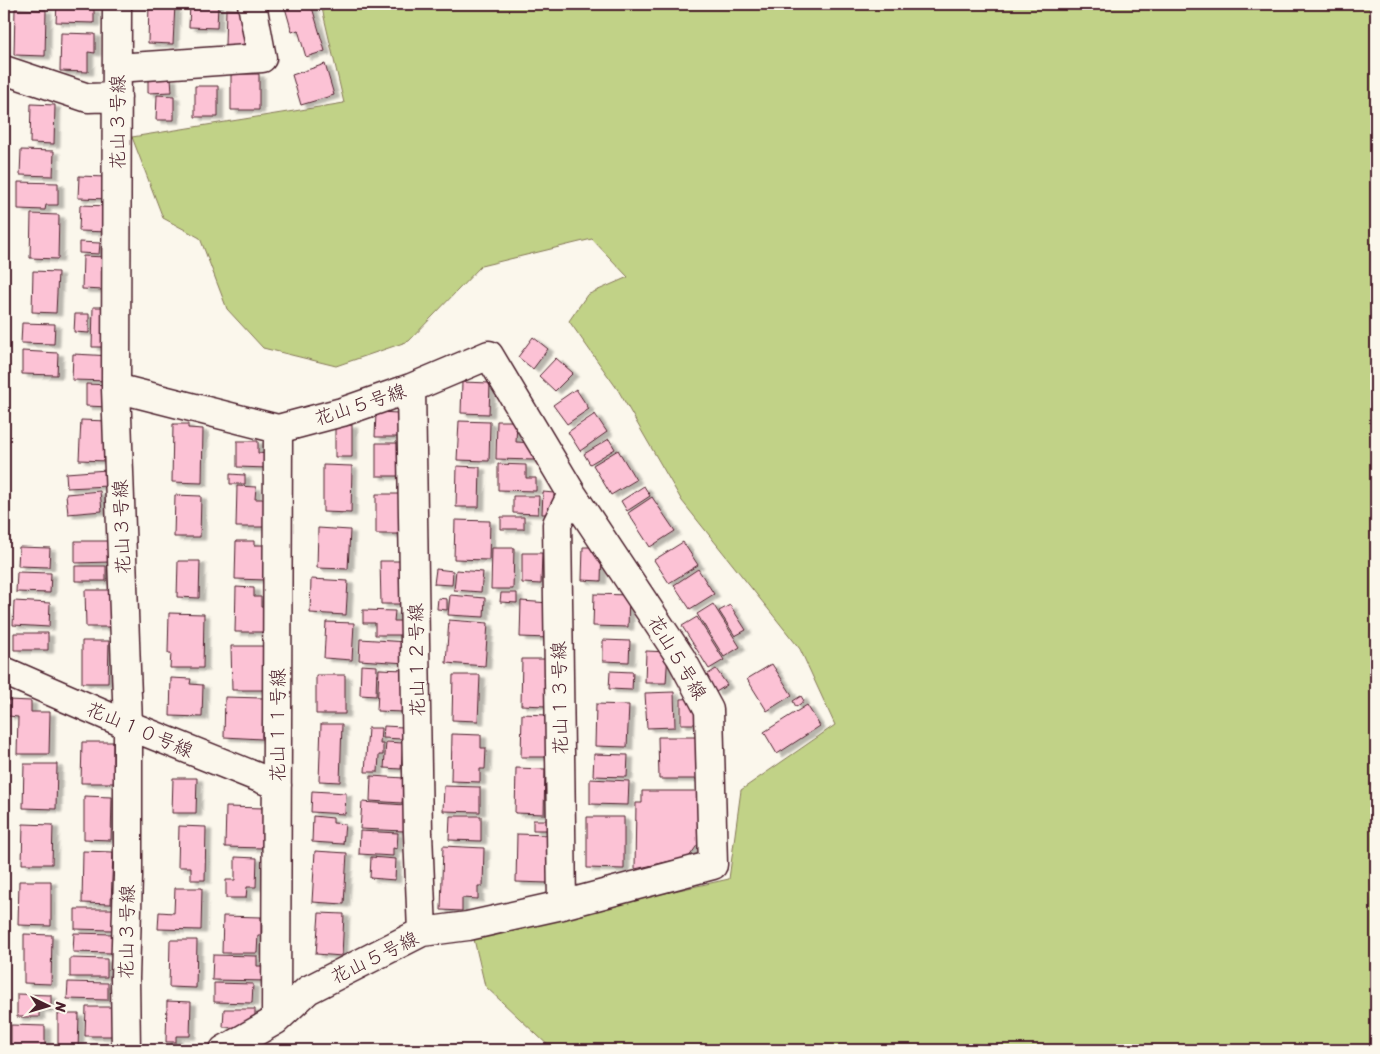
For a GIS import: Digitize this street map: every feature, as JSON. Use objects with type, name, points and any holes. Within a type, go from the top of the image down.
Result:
[{"type":"street","name":"花山３号線","points":[[117,4],[116,388],[128,725],[126,1050]]},
{"type":"street","points":[[117,68],[262,58],[252,4]]},
{"type":"street","points":[[4,70],[88,98],[117,97]]},
{"type":"street","name":"花山５号線","points":[[116,388],[278,429],[342,412],[411,388],[488,355],[572,494],[681,658],[709,710],[713,865],[562,905],[468,926],[422,932],[308,990],[276,1020],[224,1050]]},
{"type":"street","name":"花山１２号線","points":[[411,388],[418,833],[422,932]]},
{"type":"street","name":"花山１１号線","points":[[276,1020],[278,429]]},
{"type":"street","name":"花山１３号線","points":[[562,905],[557,524],[572,494]]},
{"type":"street","name":"花山１０号線","points":[[4,671],[128,725],[277,785]]},
{"type":"green space","points":[[321,4],[1376,4],[1376,1050],[553,1050],[485,986],[473,935],[729,879],[741,790],[835,725],[800,649],[682,501],[618,390],[569,321],[587,295],[628,277],[592,239],[481,266],[409,341],[336,366],[263,348],[227,309],[200,238],[163,218],[132,137],[344,103]]},
{"type":"building","points":[[57,4],[87,4],[87,9],[94,9],[94,23],[56,22]]},
{"type":"building","points":[[149,4],[175,4],[173,44],[148,43]]},
{"type":"building","points":[[190,4],[218,4],[217,28],[189,27]]},
{"type":"building","points":[[284,4],[311,4],[325,51],[306,57],[298,30],[292,32]]},
{"type":"building","points":[[15,9],[46,10],[45,56],[14,55]]},
{"type":"building","points":[[226,9],[250,10],[249,47],[225,46]]},
{"type":"building","points":[[61,33],[95,34],[95,53],[88,52],[88,72],[60,71]]},
{"type":"building","points":[[325,64],[334,95],[301,105],[292,75]]},
{"type":"building","points":[[231,74],[259,74],[259,110],[231,110]]},
{"type":"building","points":[[148,78],[171,78],[172,92],[148,93]]},
{"type":"building","points":[[195,86],[218,86],[218,117],[195,117]]},
{"type":"building","points":[[157,95],[174,96],[174,120],[156,120]]},
{"type":"building","points":[[31,104],[55,105],[54,144],[30,143]]},
{"type":"building","points":[[21,150],[54,151],[53,176],[20,175]]},
{"type":"building","points":[[79,176],[106,177],[111,199],[78,198]]},
{"type":"building","points":[[18,182],[58,183],[58,205],[46,205],[45,210],[18,209]]},
{"type":"building","points":[[80,205],[110,206],[110,232],[79,231]]},
{"type":"building","points":[[31,214],[59,215],[58,259],[30,258]]},
{"type":"building","points":[[79,242],[100,243],[99,254],[79,253]]},
{"type":"building","points":[[83,256],[106,257],[104,290],[82,289]]},
{"type":"building","points":[[33,271],[58,272],[56,313],[32,312]]},
{"type":"building","points":[[93,307],[110,307],[109,347],[92,347]]},
{"type":"building","points":[[75,314],[89,314],[89,333],[74,332]]},
{"type":"building","points":[[22,323],[55,324],[54,344],[21,343]]},
{"type":"building","points":[[533,337],[548,349],[533,369],[518,357]]},
{"type":"building","points":[[22,351],[58,353],[57,375],[22,374]]},
{"type":"building","points":[[73,354],[113,356],[112,381],[72,380]]},
{"type":"building","points":[[556,358],[573,373],[555,391],[539,376]]},
{"type":"building","points":[[462,382],[490,383],[489,414],[461,413]]},
{"type":"building","points":[[86,384],[110,385],[110,407],[86,406]]},
{"type":"building","points":[[576,389],[589,409],[567,424],[553,405]]},
{"type":"building","points":[[376,412],[399,413],[399,437],[375,437]]},
{"type":"building","points":[[595,414],[607,432],[580,451],[568,432]]},
{"type":"building","points":[[81,420],[108,421],[107,461],[79,460]]},
{"type":"building","points":[[459,421],[490,422],[489,461],[457,460]]},
{"type":"building","points":[[497,421],[517,421],[516,442],[535,443],[534,460],[496,459]]},
{"type":"building","points":[[173,424],[188,424],[188,428],[203,429],[202,483],[172,482]]},
{"type":"building","points":[[352,425],[352,457],[335,457],[335,426]]},
{"type":"building","points":[[609,439],[615,449],[590,464],[584,454]]},
{"type":"building","points":[[237,441],[258,441],[258,453],[269,454],[268,468],[237,467]]},
{"type":"building","points":[[376,443],[405,443],[405,476],[376,476]]},
{"type":"building","points":[[618,450],[636,480],[611,495],[593,465]]},
{"type":"building","points":[[498,464],[526,465],[526,478],[536,478],[536,491],[498,490]]},
{"type":"building","points":[[323,465],[352,466],[351,513],[323,512]]},
{"type":"building","points":[[457,466],[480,467],[479,507],[456,507]]},
{"type":"building","points":[[107,470],[108,486],[67,488],[66,473]]},
{"type":"building","points":[[230,474],[245,475],[245,484],[230,484]]},
{"type":"building","points":[[237,486],[256,487],[255,499],[266,499],[265,527],[236,527]]},
{"type":"building","points":[[644,486],[650,496],[627,511],[621,501]]},
{"type":"building","points":[[100,491],[102,511],[68,514],[66,494]]},
{"type":"building","points":[[543,492],[554,493],[553,514],[542,514]]},
{"type":"building","points":[[376,494],[405,494],[405,534],[376,534]]},
{"type":"building","points":[[175,495],[201,496],[200,537],[174,537]]},
{"type":"building","points":[[513,496],[539,496],[538,514],[513,513]]},
{"type":"building","points":[[652,497],[675,531],[650,547],[628,513]]},
{"type":"building","points":[[501,517],[524,517],[524,529],[501,529]]},
{"type":"building","points":[[455,520],[490,521],[489,560],[454,559]]},
{"type":"building","points":[[318,528],[350,530],[348,569],[317,568]]},
{"type":"building","points":[[75,541],[109,541],[110,562],[75,563]]},
{"type":"building","points":[[236,541],[254,541],[254,545],[266,545],[266,580],[235,579]]},
{"type":"building","points":[[683,542],[698,565],[669,583],[654,560]]},
{"type":"building","points":[[19,547],[50,548],[49,567],[18,566]]},
{"type":"building","points":[[583,547],[602,547],[601,581],[582,580]]},
{"type":"building","points":[[492,548],[514,548],[513,589],[491,589]]},
{"type":"building","points":[[522,553],[542,553],[541,584],[522,583]]},
{"type":"building","points":[[178,561],[200,561],[199,598],[177,597]]},
{"type":"building","points":[[380,561],[407,561],[407,604],[381,604]]},
{"type":"building","points":[[75,566],[106,566],[106,581],[75,581]]},
{"type":"building","points":[[436,569],[453,571],[452,585],[434,584]]},
{"type":"building","points":[[698,569],[714,594],[690,609],[674,585]]},
{"type":"building","points":[[456,570],[483,572],[481,592],[454,590]]},
{"type":"building","points":[[17,572],[51,573],[50,593],[16,592]]},
{"type":"building","points":[[311,579],[348,581],[346,615],[310,613]]},
{"type":"building","points":[[236,587],[254,588],[254,597],[261,597],[261,607],[267,608],[267,632],[235,632]]},
{"type":"building","points":[[85,590],[111,590],[112,627],[86,627]]},
{"type":"building","points":[[501,593],[517,593],[517,603],[500,602]]},
{"type":"building","points":[[594,594],[629,595],[628,627],[593,626]]},
{"type":"building","points":[[450,595],[485,598],[484,617],[448,615]]},
{"type":"building","points":[[438,598],[447,599],[447,610],[437,609]]},
{"type":"building","points":[[14,601],[50,603],[49,627],[13,625]]},
{"type":"building","points":[[521,601],[550,603],[549,638],[520,637]]},
{"type":"building","points":[[713,604],[740,647],[724,657],[697,614]]},
{"type":"building","points":[[730,605],[746,630],[735,636],[719,611]]},
{"type":"building","points":[[363,610],[395,611],[394,621],[411,621],[411,635],[375,635],[375,623],[363,623]]},
{"type":"building","points":[[169,613],[204,614],[203,668],[170,668],[171,653],[168,653]]},
{"type":"building","points":[[697,617],[724,660],[709,669],[682,626]]},
{"type":"building","points":[[449,620],[488,623],[485,666],[446,663]]},
{"type":"building","points":[[326,622],[354,623],[352,660],[324,658]]},
{"type":"building","points":[[14,633],[48,633],[48,650],[14,650]]},
{"type":"building","points":[[360,639],[407,642],[406,663],[359,660]]},
{"type":"building","points":[[603,640],[630,641],[629,662],[603,661]]},
{"type":"building","points":[[82,641],[109,641],[108,683],[82,683]]},
{"type":"building","points":[[231,646],[264,646],[265,690],[232,690]]},
{"type":"building","points":[[646,651],[668,652],[666,683],[645,683]]},
{"type":"building","points":[[522,659],[547,659],[546,706],[521,705]]},
{"type":"building","points":[[772,664],[792,695],[767,711],[747,679]]},
{"type":"building","points":[[361,665],[377,666],[376,696],[360,695]]},
{"type":"building","points":[[379,669],[405,670],[403,712],[377,711]]},
{"type":"building","points":[[716,669],[727,685],[716,692],[705,676]]},
{"type":"building","points":[[610,671],[633,672],[632,690],[609,689]]},
{"type":"building","points":[[316,675],[345,675],[345,714],[316,714]]},
{"type":"building","points":[[453,675],[480,675],[478,721],[452,720]]},
{"type":"building","points":[[171,678],[191,679],[190,684],[203,685],[202,717],[170,716]]},
{"type":"building","points":[[674,692],[675,727],[647,728],[645,693]]},
{"type":"building","points":[[801,696],[804,701],[796,707],[793,701]]},
{"type":"building","points":[[225,697],[263,698],[262,739],[224,737]]},
{"type":"building","points":[[694,698],[695,724],[681,724],[681,699]]},
{"type":"building","points":[[8,700],[31,701],[31,712],[50,712],[49,754],[17,754],[18,717],[8,716]]},
{"type":"building","points":[[596,704],[629,705],[627,747],[595,746]]},
{"type":"building","points":[[807,705],[820,726],[777,754],[764,732]]},
{"type":"building","points":[[522,714],[547,715],[546,757],[521,757]]},
{"type":"building","points":[[321,724],[342,724],[340,782],[319,781]]},
{"type":"building","points":[[384,726],[403,727],[402,739],[383,738]]},
{"type":"building","points":[[368,728],[381,728],[380,744],[383,744],[383,755],[379,755],[378,772],[365,772]]},
{"type":"building","points":[[452,734],[481,735],[481,748],[486,748],[485,769],[480,769],[480,782],[451,781]]},
{"type":"building","points":[[658,737],[698,737],[698,779],[659,779]]},
{"type":"building","points":[[82,742],[113,742],[113,763],[120,764],[120,783],[81,783]]},
{"type":"building","points":[[386,742],[403,743],[401,769],[384,768]]},
{"type":"building","points":[[594,754],[628,755],[627,777],[593,776]]},
{"type":"building","points":[[24,764],[57,764],[56,809],[23,808]]},
{"type":"building","points":[[516,768],[545,769],[544,814],[515,813]]},
{"type":"building","points":[[371,776],[404,778],[402,803],[370,801]]},
{"type":"building","points":[[173,778],[197,778],[196,813],[172,813]]},
{"type":"building","points":[[590,779],[629,781],[628,805],[590,804]]},
{"type":"building","points":[[444,786],[480,787],[480,812],[443,811]]},
{"type":"building","points":[[312,791],[346,793],[345,814],[311,812]]},
{"type":"building","points":[[642,791],[697,791],[698,844],[689,857],[635,869],[636,803],[642,803]]},
{"type":"building","points":[[84,796],[112,797],[111,840],[84,839]]},
{"type":"building","points":[[362,802],[405,805],[404,831],[360,829]]},
{"type":"building","points":[[226,807],[265,808],[264,848],[225,847]]},
{"type":"building","points":[[313,816],[333,818],[333,823],[345,824],[343,844],[312,842]]},
{"type":"building","points":[[450,816],[481,816],[481,841],[449,840]]},
{"type":"building","points":[[587,817],[624,817],[624,869],[587,868]]},
{"type":"building","points":[[533,820],[552,820],[552,830],[533,830]]},
{"type":"building","points":[[23,824],[53,825],[52,864],[22,864]]},
{"type":"building","points":[[179,826],[206,827],[205,880],[191,880],[191,867],[178,867]]},
{"type":"building","points":[[360,831],[398,833],[397,849],[393,848],[393,856],[359,854]]},
{"type":"building","points":[[517,834],[550,835],[548,883],[516,882]]},
{"type":"building","points":[[443,846],[484,848],[483,886],[478,886],[478,899],[462,898],[462,911],[441,910]]},
{"type":"building","points":[[83,851],[113,852],[111,904],[82,903]]},
{"type":"building","points":[[315,851],[347,853],[344,904],[312,902]]},
{"type":"building","points":[[235,857],[257,858],[256,887],[247,887],[246,898],[226,898],[226,880],[235,880]]},
{"type":"building","points":[[371,857],[396,859],[395,880],[370,878]]},
{"type":"building","points":[[19,881],[51,881],[51,926],[18,925]]},
{"type":"building","points":[[175,888],[202,888],[201,930],[158,929],[159,912],[174,913]]},
{"type":"building","points":[[75,909],[113,909],[112,930],[75,929]]},
{"type":"building","points":[[319,913],[344,914],[342,956],[316,954]]},
{"type":"building","points":[[223,916],[261,917],[261,935],[258,935],[257,953],[222,953]]},
{"type":"building","points":[[74,933],[113,934],[112,953],[73,952]]},
{"type":"building","points":[[24,934],[52,935],[51,984],[24,983]]},
{"type":"building","points":[[170,940],[197,940],[196,988],[169,987]]},
{"type":"building","points":[[213,955],[257,956],[257,966],[268,966],[268,981],[212,980]]},
{"type":"building","points":[[70,958],[107,959],[107,977],[70,977]]},
{"type":"building","points":[[68,982],[108,983],[108,1000],[67,999]]},
{"type":"building","points":[[214,983],[253,984],[252,1003],[214,1002]]},
{"type":"building","points":[[17,994],[51,995],[51,1009],[39,1009],[39,1017],[17,1017]]},
{"type":"building","points":[[167,1001],[191,1002],[190,1036],[176,1036],[176,1042],[166,1042]]},
{"type":"building","points":[[86,1007],[115,1007],[115,1036],[85,1036]]},
{"type":"building","points":[[224,1009],[255,1009],[255,1028],[223,1027]]},
{"type":"building","points":[[58,1014],[79,1014],[78,1050],[58,1050]]},
{"type":"building","points":[[11,1025],[45,1026],[45,1047],[11,1047]]},
{"type":"building","points":[[89,1045],[109,1045],[109,1050],[89,1050]]}]
